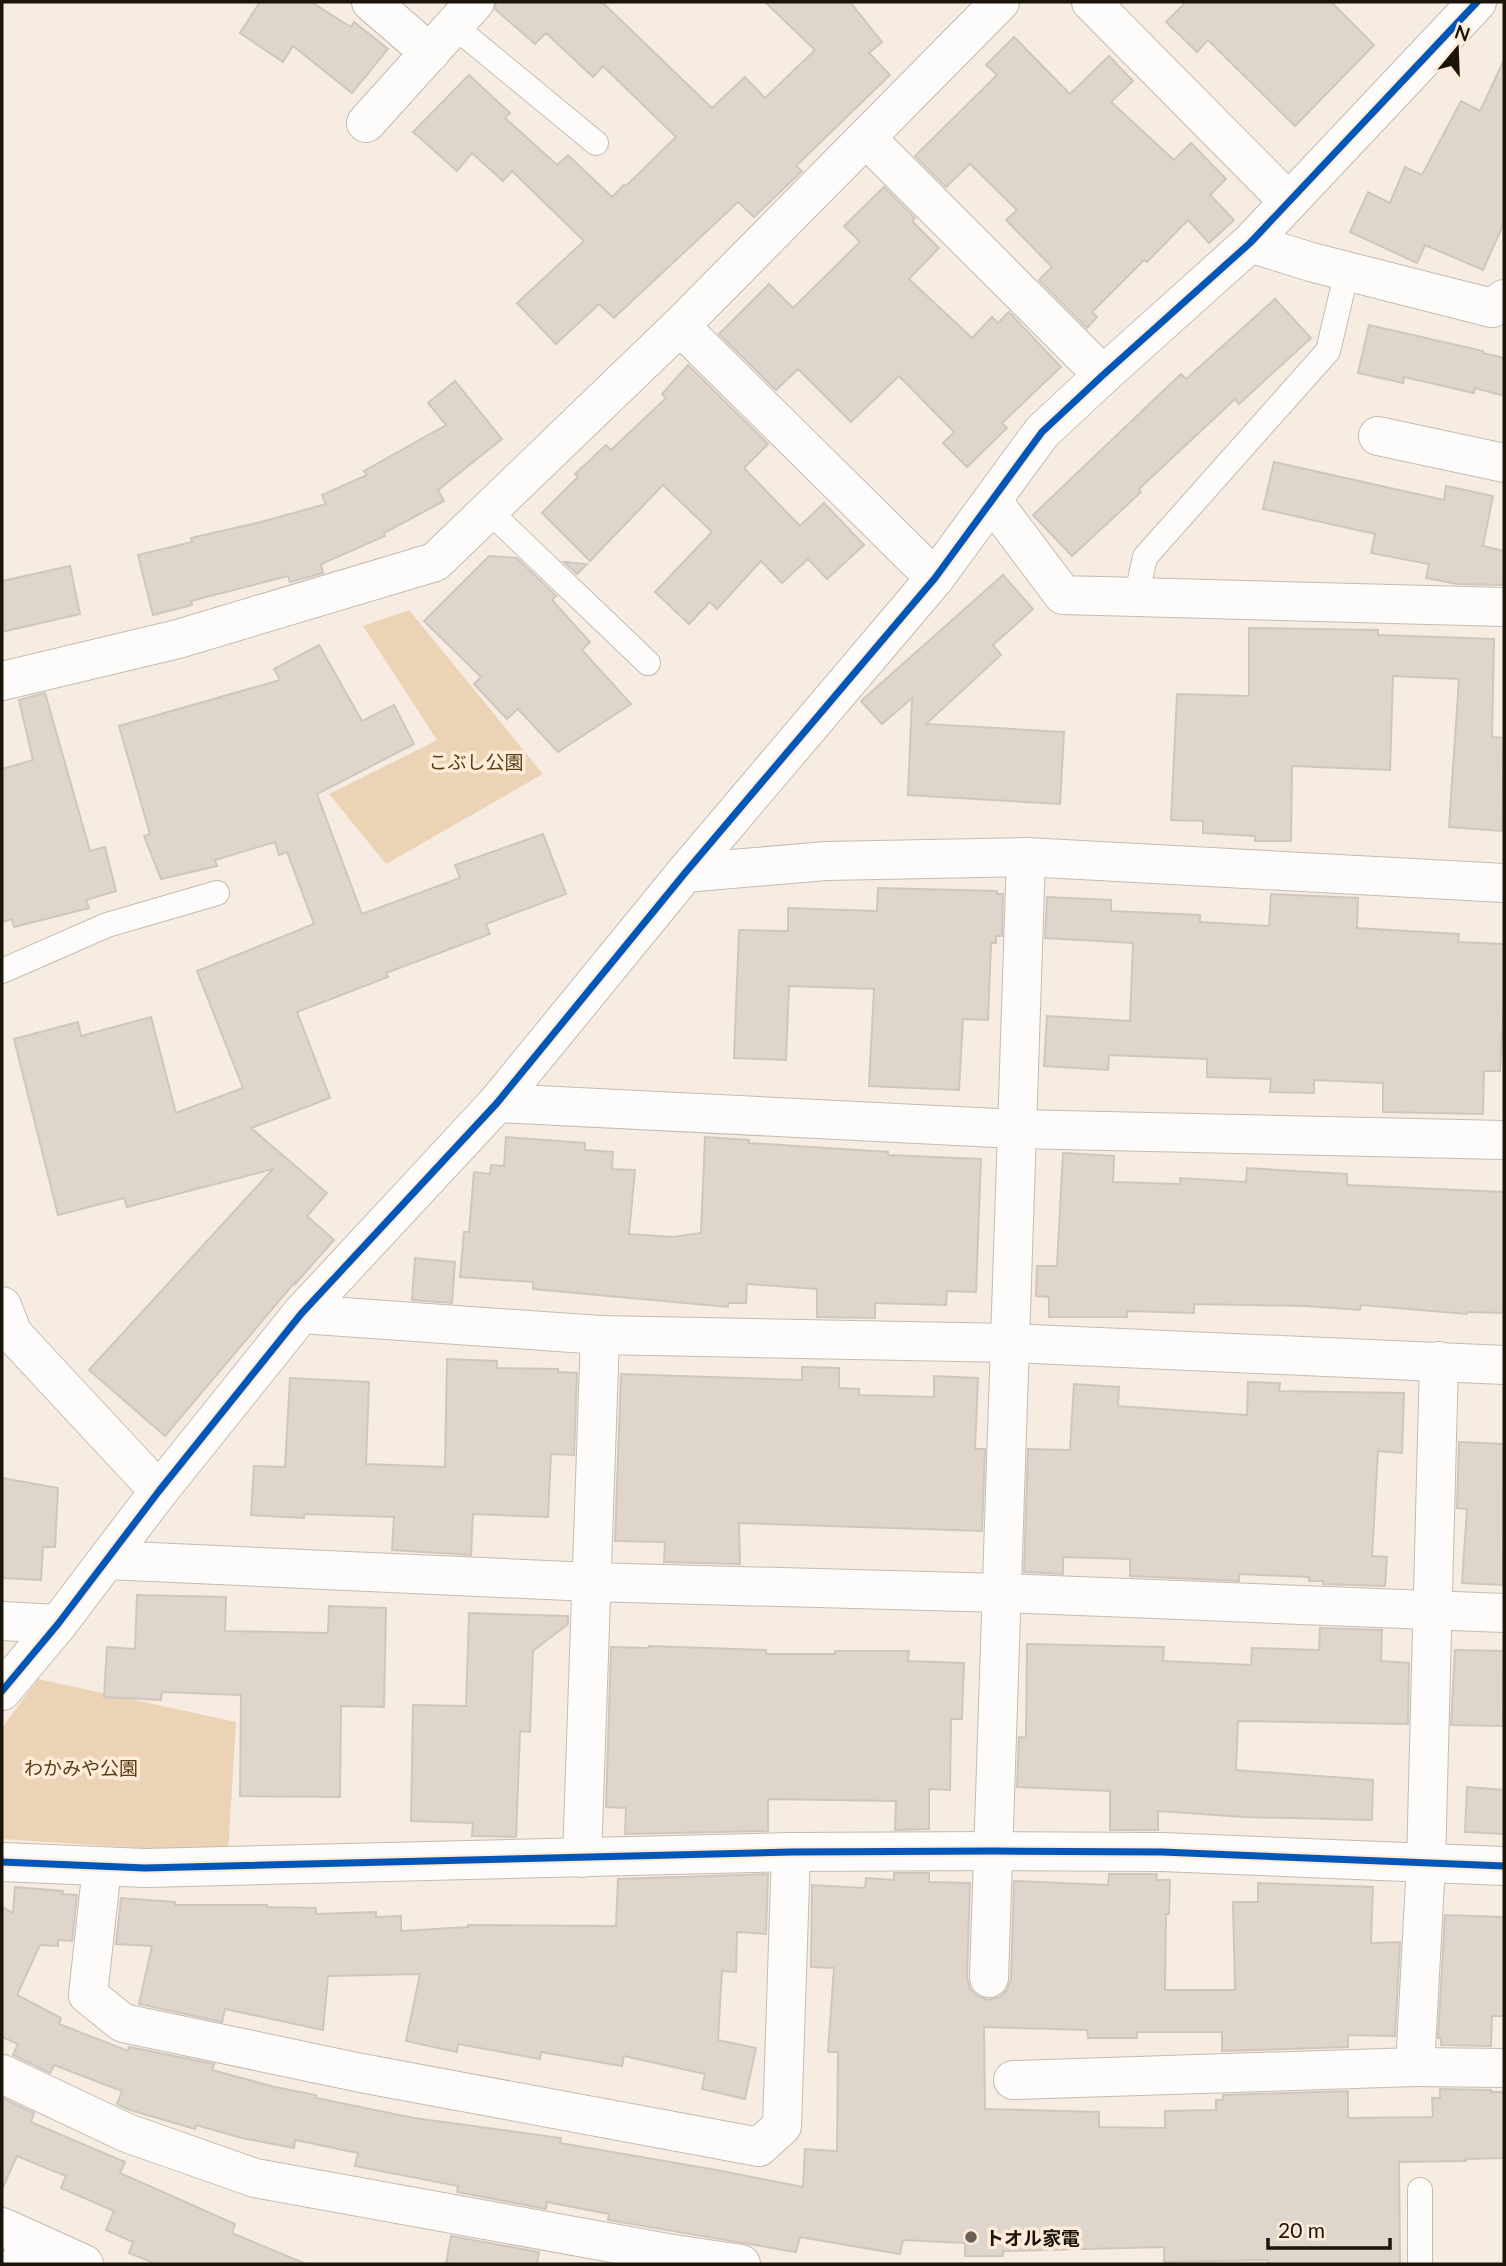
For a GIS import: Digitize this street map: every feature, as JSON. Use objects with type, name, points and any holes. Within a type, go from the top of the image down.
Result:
[{"type":"street","points":[[366,123],[453,27],[371,2]]},
{"type":"street","points":[[2,681],[178,639],[435,562],[680,326],[1000,2]]},
{"type":"street","points":[[1091,2],[1289,202]]},
{"type":"street","points":[[2,1691],[58,1624],[159,1491],[301,1314],[497,1103],[685,873],[935,578],[1042,432],[1250,243],[1477,2]]},
{"type":"street","points":[[866,138],[1103,375]]},
{"type":"street","points":[[1250,243],[1347,271],[1500,306]]},
{"type":"street","points":[[680,326],[935,578]]},
{"type":"street","points":[[1378,436],[1504,463]]},
{"type":"street","points":[[992,502],[1063,595],[1504,607]]},
{"type":"street","points":[[685,873],[826,861],[1026,857],[1504,883]]},
{"type":"street","points":[[989,1978],[1026,857]]},
{"type":"street","points":[[497,1103],[1017,1129],[1504,1140]]},
{"type":"street","points":[[301,1314],[600,1335],[1010,1343],[1504,1365]]},
{"type":"street","points":[[5,1325],[159,1491]]},
{"type":"street","points":[[582,1858],[600,1335]]},
{"type":"street","points":[[1415,2067],[1426,1863],[1439,1361]]},
{"type":"street","points":[[107,1560],[590,1582],[1002,1592],[1504,1613]]},
{"type":"street","points":[[2,1621],[58,1624]]},
{"type":"street","points":[[2,1862],[145,1868],[994,1851],[1162,1852],[1504,1866]]},
{"type":"street","points":[[103,1867],[88,1995],[123,2023],[361,2073],[759,2147],[782,2126],[792,1853]]},
{"type":"street","points":[[1013,2080],[1415,2067],[1504,2068]]},
{"type":"street","points":[[2,2074],[127,2133],[255,2178],[741,2264]]},
{"type":"street","points":[[17,2244],[84,2264]]},
{"type":"lane","points":[[453,27],[596,143]]},
{"type":"lane","points":[[1136,598],[1145,557],[1328,351],[1347,271]]},
{"type":"lane","points":[[488,510],[648,663]]},
{"type":"lane","points":[[2,971],[107,925],[217,893]]},
{"type":"lane","points":[[1420,2190],[1420,2264]]},
{"type":"green space","name":"こぶし公園","points":[[409,610],[543,774],[386,864],[329,794],[437,740],[363,626]]},
{"type":"green space","name":"わかみや公園","points":[[38,1679],[236,1722],[228,1854],[2,1839],[2,1728]]},
{"type":"building","points":[[260,2],[311,2],[351,27],[354,22],[388,49],[352,93],[293,46],[283,62],[240,33]]},
{"type":"building","points":[[496,2],[602,2],[712,108],[745,77],[765,98],[815,50],[765,2],[850,2],[882,42],[869,53],[890,75],[796,166],[802,171],[754,217],[738,202],[614,318],[599,304],[556,344],[517,303],[584,241],[512,171],[503,181],[472,153],[457,171],[413,132],[469,75],[510,113],[505,118],[557,165],[568,155],[612,197],[676,137],[603,66],[593,77],[546,33],[535,44],[495,9]]},
{"type":"building","points":[[1186,2],[1331,2],[1374,45],[1295,126],[1208,40],[1197,52],[1166,22]]},
{"type":"building","points":[[1014,37],[1070,94],[1109,56],[1133,81],[1111,102],[1174,160],[1191,143],[1226,179],[1210,195],[1234,220],[1209,243],[1188,220],[1092,312],[1097,317],[1087,328],[1039,280],[1052,267],[1006,220],[1017,210],[970,164],[946,187],[915,156],[997,75],[986,65]]},
{"type":"building","points":[[1504,60],[1504,223],[1483,270],[1425,245],[1417,263],[1350,232],[1368,192],[1390,203],[1405,167],[1422,175],[1461,101],[1480,111]]},
{"type":"building","points":[[884,187],[915,218],[912,221],[939,248],[909,279],[972,338],[992,317],[998,323],[1009,312],[1061,367],[1002,423],[1007,428],[967,467],[943,443],[954,432],[899,376],[851,422],[798,369],[776,390],[719,334],[769,284],[793,308],[860,242],[844,226]]},
{"type":"building","points":[[1275,299],[1311,338],[1239,404],[1235,399],[1072,556],[1033,515],[1181,374],[1186,379]]},
{"type":"building","points":[[1369,325],[1504,358],[1504,396],[1475,388],[1474,393],[1404,377],[1403,383],[1358,373]]},
{"type":"building","points":[[688,365],[768,444],[744,468],[800,526],[824,503],[864,545],[827,579],[808,559],[782,583],[761,561],[717,609],[710,602],[689,624],[655,592],[712,532],[663,485],[590,561],[542,513],[578,477],[575,474],[606,445],[611,450],[666,398],[662,394]]},
{"type":"building","points":[[455,381],[502,439],[438,490],[444,501],[384,533],[385,536],[321,564],[323,573],[290,582],[288,576],[191,601],[192,605],[153,615],[138,555],[192,542],[191,538],[326,504],[322,495],[367,475],[364,471],[446,425],[428,403]]},
{"type":"building","points":[[1274,462],[1444,500],[1446,486],[1493,496],[1483,546],[1504,551],[1504,585],[1457,584],[1426,578],[1429,564],[1371,553],[1375,534],[1263,509]]},
{"type":"building","points":[[489,556],[517,558],[556,596],[552,600],[590,642],[582,650],[631,704],[558,752],[518,709],[507,719],[474,684],[481,677],[424,621]]},
{"type":"building","points":[[564,562],[587,564],[577,574]]},
{"type":"building","points":[[70,566],[80,614],[2,632],[2,581]]},
{"type":"building","points":[[1003,575],[1033,609],[993,645],[1001,655],[926,724],[1064,732],[1060,804],[908,795],[912,698],[882,724],[861,701]]},
{"type":"building","points":[[1249,628],[1378,630],[1378,635],[1494,639],[1492,737],[1504,738],[1502,831],[1449,827],[1459,679],[1393,676],[1390,770],[1292,766],[1291,841],[1255,841],[1255,836],[1203,833],[1203,821],[1171,820],[1177,694],[1249,696]]},
{"type":"building","points":[[319,645],[362,721],[394,705],[414,744],[317,794],[362,914],[460,878],[455,865],[543,834],[566,894],[486,924],[490,934],[386,973],[388,977],[297,1012],[330,1098],[251,1128],[327,1193],[307,1216],[334,1240],[295,1282],[165,1436],[89,1370],[273,1169],[127,1207],[124,1198],[58,1215],[14,1039],[78,1022],[81,1036],[151,1017],[176,1113],[243,1088],[197,971],[314,924],[287,852],[279,855],[275,842],[215,860],[217,866],[161,879],[144,836],[150,834],[119,726],[280,680],[274,669]]},
{"type":"building","points":[[45,693],[90,851],[105,847],[116,891],[86,900],[89,908],[14,927],[12,919],[2,922],[2,769],[33,760],[19,700]]},
{"type":"building","points":[[878,888],[997,891],[997,894],[1003,894],[1002,936],[996,936],[996,943],[991,943],[988,1020],[963,1019],[959,1090],[869,1086],[874,989],[789,986],[786,1060],[734,1058],[739,930],[788,931],[788,908],[877,911]]},
{"type":"building","points":[[1271,894],[1358,898],[1357,928],[1459,934],[1458,942],[1504,944],[1500,1071],[1484,1071],[1483,1114],[1383,1112],[1383,1083],[1314,1080],[1314,1093],[1270,1092],[1271,1079],[1207,1077],[1207,1059],[1109,1055],[1108,1070],[1044,1066],[1047,1016],[1130,1021],[1133,943],[1045,938],[1047,897],[1111,900],[1111,911],[1200,915],[1200,922],[1269,926]]},
{"type":"building","points":[[506,1137],[585,1143],[585,1150],[613,1152],[612,1169],[635,1170],[629,1234],[673,1237],[701,1233],[705,1137],[749,1140],[749,1143],[888,1152],[888,1155],[981,1159],[976,1292],[947,1291],[946,1305],[875,1303],[875,1318],[817,1317],[817,1289],[747,1284],[746,1303],[728,1303],[728,1307],[533,1289],[533,1282],[460,1277],[464,1232],[469,1232],[474,1172],[490,1174],[491,1165],[504,1166]]},
{"type":"building","points":[[1063,1153],[1114,1156],[1113,1182],[1180,1184],[1180,1178],[1246,1182],[1247,1168],[1347,1174],[1347,1185],[1504,1192],[1504,1313],[1467,1314],[1361,1305],[1360,1310],[1194,1304],[1194,1313],[1127,1311],[1127,1317],[1049,1317],[1049,1297],[1036,1296],[1037,1266],[1057,1266]]},
{"type":"building","points":[[415,1258],[455,1262],[452,1303],[412,1300]]},
{"type":"building","points":[[447,1359],[497,1361],[497,1368],[558,1369],[558,1372],[577,1373],[574,1455],[551,1454],[548,1517],[473,1514],[471,1555],[392,1550],[394,1517],[304,1514],[304,1518],[251,1515],[254,1466],[285,1467],[290,1378],[369,1382],[366,1464],[445,1467]]},
{"type":"building","points":[[802,1367],[839,1368],[839,1388],[859,1389],[859,1395],[934,1397],[934,1376],[978,1378],[975,1449],[985,1449],[982,1531],[739,1523],[740,1564],[664,1562],[665,1542],[615,1541],[621,1374],[802,1380]]},
{"type":"building","points":[[1248,1382],[1280,1383],[1279,1391],[1404,1393],[1402,1453],[1378,1451],[1372,1556],[1387,1557],[1385,1586],[1323,1584],[1323,1581],[1309,1581],[1309,1577],[1239,1574],[1239,1581],[1130,1576],[1130,1559],[1063,1557],[1063,1574],[1024,1572],[1028,1449],[1070,1450],[1074,1384],[1119,1387],[1118,1406],[1247,1415]]},
{"type":"building","points":[[1459,1442],[1504,1444],[1503,1585],[1462,1583],[1467,1509],[1457,1508]]},
{"type":"building","points":[[2,1478],[58,1488],[55,1547],[43,1547],[41,1580],[2,1578]]},
{"type":"building","points":[[137,1595],[226,1597],[225,1631],[328,1633],[329,1606],[386,1608],[384,1707],[341,1706],[340,1797],[240,1796],[241,1695],[162,1692],[161,1700],[104,1697],[107,1647],[135,1649]]},
{"type":"building","points":[[469,1613],[568,1616],[568,1624],[533,1651],[530,1732],[520,1731],[516,1837],[472,1836],[473,1823],[411,1821],[413,1705],[466,1706]]},
{"type":"building","points":[[1320,1628],[1382,1630],[1381,1661],[1409,1663],[1408,1724],[1238,1721],[1236,1770],[1373,1780],[1372,1820],[1245,1817],[1158,1811],[1158,1830],[1110,1830],[1110,1791],[1017,1787],[1019,1737],[1026,1738],[1027,1644],[1164,1647],[1163,1661],[1251,1665],[1252,1648],[1319,1650]]},
{"type":"building","points":[[611,1647],[766,1650],[766,1654],[909,1651],[908,1661],[964,1663],[962,1719],[951,1719],[950,1790],[929,1789],[929,1829],[895,1830],[896,1801],[768,1799],[768,1831],[625,1834],[626,1808],[606,1807]]},
{"type":"building","points":[[1455,1650],[1504,1651],[1503,1726],[1451,1725]]},
{"type":"building","points":[[1467,1787],[1504,1790],[1504,1834],[1465,1832]]},
{"type":"building","points":[[894,1873],[929,1873],[929,1882],[970,1883],[967,1978],[970,1989],[977,1996],[988,2000],[1000,1997],[1007,1990],[1011,1979],[1014,1881],[1108,1885],[1109,1874],[1157,1874],[1156,1880],[1170,1880],[1169,1914],[1166,1914],[1165,1990],[1235,1990],[1233,1902],[1258,1902],[1258,1883],[1373,1887],[1371,1943],[1400,1942],[1395,2036],[1348,2035],[1348,2047],[1222,2051],[1222,2032],[1137,2032],[1137,2038],[1088,2038],[1087,2030],[984,2027],[985,2109],[1099,2112],[1099,2127],[1165,2128],[1165,2111],[1216,2110],[1216,2100],[1223,2100],[1223,2095],[1348,2091],[1348,2118],[1433,2117],[1432,2098],[1440,2098],[1440,2089],[1491,2090],[1504,2092],[1504,2158],[1399,2162],[1400,2264],[1268,2264],[1268,2260],[1164,2262],[1164,2247],[1003,2251],[1003,2256],[965,2256],[965,2243],[903,2240],[900,2254],[800,2237],[796,2252],[608,2220],[609,2214],[547,2202],[546,2209],[457,2192],[458,2186],[355,2166],[358,2153],[295,2140],[294,2148],[242,2138],[196,2125],[195,2129],[117,2104],[122,2091],[54,2065],[50,2073],[13,2055],[18,2044],[2,2037],[2,1907],[13,1913],[15,1887],[63,1891],[62,1894],[77,1895],[72,1941],[58,1940],[58,1946],[40,1945],[17,1995],[61,2018],[59,2024],[128,2051],[129,2047],[214,2064],[212,2070],[316,2095],[316,2098],[414,2118],[561,2138],[560,2143],[803,2187],[805,2149],[837,2151],[838,2052],[828,2052],[834,1968],[811,1967],[812,1885],[865,1888],[866,1878],[894,1880]]},
{"type":"building","points":[[768,1874],[766,1934],[737,1932],[736,1972],[722,1971],[718,2040],[756,2048],[745,2099],[702,2089],[705,2074],[624,2056],[622,2066],[541,2052],[540,2059],[458,2044],[457,2052],[406,2041],[420,1974],[328,1976],[323,2030],[225,2009],[222,2022],[139,2004],[152,1946],[116,1944],[121,1898],[175,1902],[175,1905],[316,1908],[316,1914],[376,1912],[376,1917],[401,1916],[401,1931],[468,1925],[616,1926],[618,1879]]},
{"type":"building","points":[[1445,1915],[1504,1917],[1504,2016],[1492,2016],[1491,2046],[1441,2045],[1441,2038],[1438,2038]]},
{"type":"building","points":[[2,2098],[34,2113],[31,2122],[125,2162],[120,2173],[235,2224],[232,2233],[306,2264],[156,2264],[129,2253],[133,2242],[106,2230],[114,2211],[61,2188],[66,2176],[17,2156],[2,2189]]},
{"type":"building","points":[[451,2236],[539,2252],[537,2264],[446,2264]]},
{"type":"cycle path","points":[[2,1691],[58,1624],[159,1491],[301,1314],[497,1103],[685,873],[935,578],[1042,432],[1250,243],[1477,2]]},
{"type":"cycle path","points":[[2,1862],[145,1868],[791,1852],[994,1851],[1162,1852],[1504,1866]]},
{"type":"place","name":"トオル家電","points":[[971,2237]]}]
